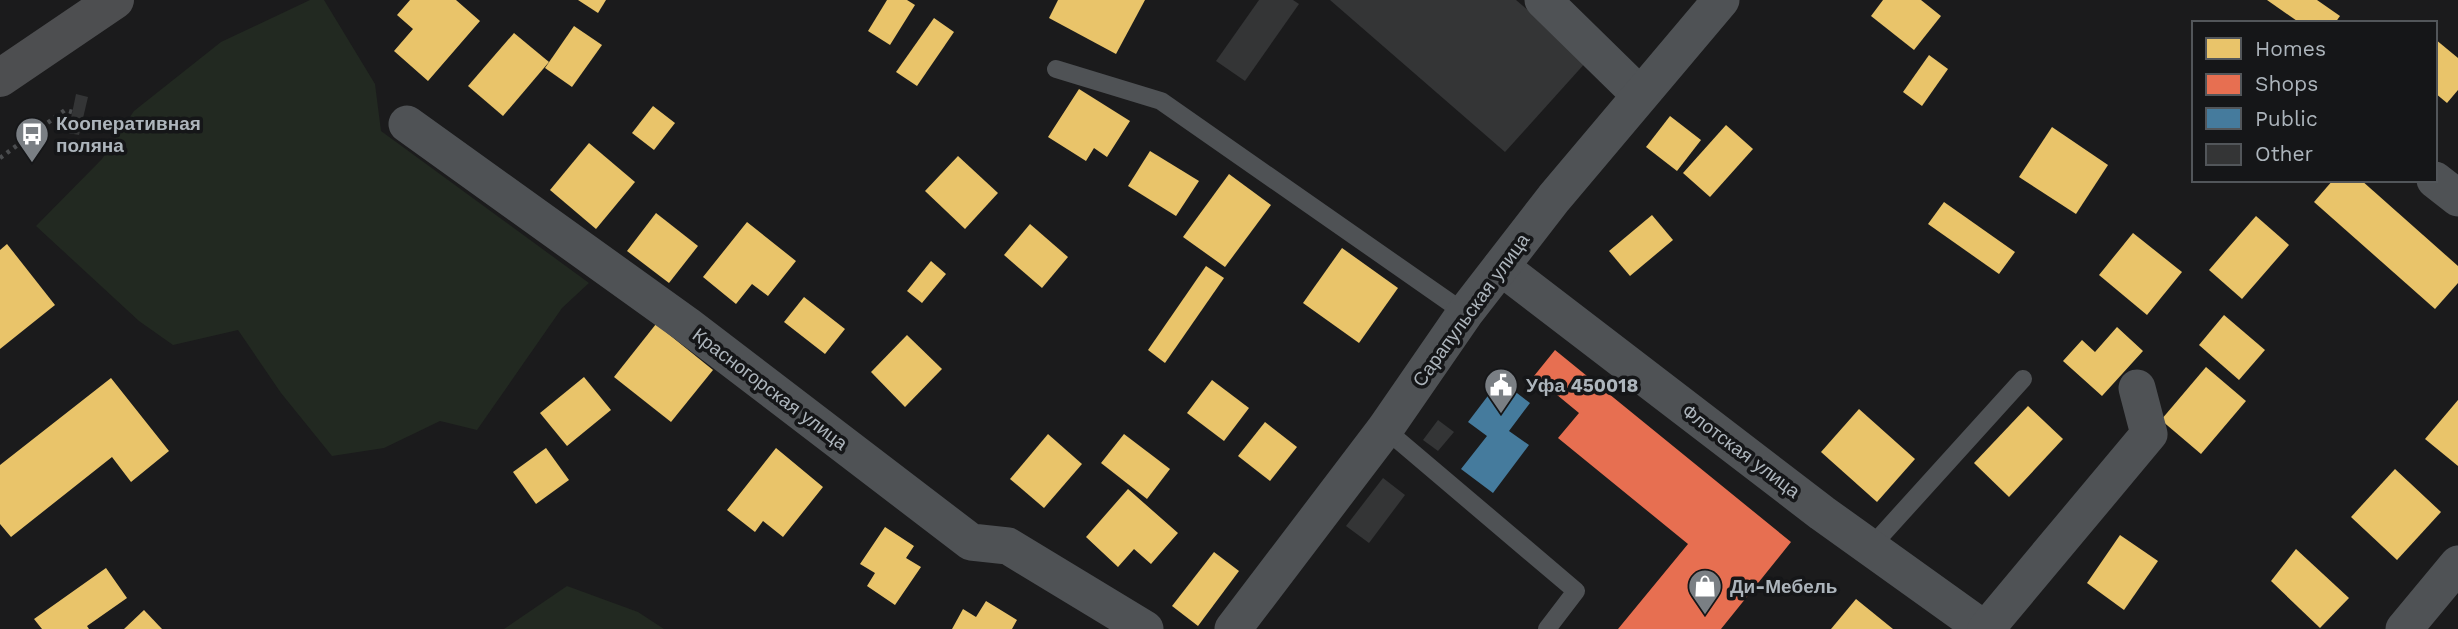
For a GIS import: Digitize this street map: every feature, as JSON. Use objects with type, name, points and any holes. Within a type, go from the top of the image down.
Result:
[{"type":"main road","points":[[0,78],[115,0]]},
{"type":"street","points":[[1543,0],[1640,95]]},
{"type":"street","name":"Сарапульская улица","points":[[1233,629],[1385,429],[1465,313],[1640,95],[1721,0]]},
{"type":"street","name":"Красногорская улица","points":[[407,124],[687,325],[971,542],[1008,546],[1145,629]]},
{"type":"street","points":[[2437,182],[2458,198]]},
{"type":"street","name":"Флотская улица","points":[[1501,267],[1869,549],[1985,629]]},
{"type":"street","points":[[1985,629],[2149,434],[2137,388]]},
{"type":"street","points":[[2404,629],[2458,564]]},
{"type":"lane","points":[[1056,69],[1161,101],[1465,313]]},
{"type":"lane","points":[[1869,549],[2023,379]]},
{"type":"lane","points":[[1385,429],[1576,591],[1547,629]]},
{"type":"path","points":[[0,158],[65,110],[72,112]]},
{"type":"shaded area","points":[[310,0],[324,0],[375,84],[381,131],[589,283],[562,308],[477,430],[440,421],[384,448],[332,456],[281,393],[238,330],[173,345],[139,321],[36,226],[102,159],[134,111],[221,42]]},
{"type":"shaded area","points":[[567,586],[638,612],[664,629],[504,629]]},
{"type":"building: Homes","points":[[410,0],[456,0],[480,21],[428,81],[394,51],[413,29],[397,15]]},
{"type":"building: Homes","points":[[578,0],[606,0],[598,13]]},
{"type":"building: Homes","points":[[887,0],[907,0],[915,5],[890,45],[868,31]]},
{"type":"building: Homes","points":[[1058,0],[1145,0],[1116,54],[1049,18]]},
{"type":"building: Homes","points":[[1883,0],[1921,0],[1941,16],[1914,50],[1871,16]]},
{"type":"building: Homes","points":[[2267,0],[2317,0],[2340,16],[2336,21],[2297,21]]},
{"type":"building: Homes","points":[[934,18],[954,32],[917,86],[896,72]]},
{"type":"building: Homes","points":[[574,26],[602,45],[572,87],[545,68]]},
{"type":"building: Homes","points":[[514,33],[549,62],[503,116],[468,86]]},
{"type":"building: Homes","points":[[2437,41],[2458,58],[2458,90],[2447,103],[2437,95]]},
{"type":"building: Homes","points":[[1929,55],[1948,69],[1922,106],[1903,92]]},
{"type":"building: Homes","points":[[1079,89],[1130,121],[1107,157],[1094,148],[1086,161],[1048,137]]},
{"type":"building: Homes","points":[[653,106],[675,123],[654,150],[632,133]]},
{"type":"building: Homes","points":[[1670,116],[1701,140],[1677,171],[1646,147]]},
{"type":"building: Homes","points":[[1726,125],[1753,149],[1710,197],[1683,173]]},
{"type":"building: Homes","points":[[2052,127],[2108,165],[2076,214],[2019,177]]},
{"type":"building: Homes","points":[[589,143],[635,182],[596,229],[550,190]]},
{"type":"building: Homes","points":[[1150,151],[1199,181],[1176,216],[1128,186]]},
{"type":"building: Homes","points":[[958,156],[998,193],[965,229],[925,191]]},
{"type":"building: Homes","points":[[1229,174],[1271,205],[1225,267],[1183,237]]},
{"type":"building: Homes","points":[[2331,182],[2363,182],[2458,266],[2458,283],[2435,309],[2314,202]]},
{"type":"building: Homes","points":[[1944,202],[2015,252],[1999,274],[1928,224]]},
{"type":"building: Homes","points":[[656,213],[698,246],[669,283],[627,251]]},
{"type":"building: Homes","points":[[1652,215],[1673,240],[1630,276],[1609,251]]},
{"type":"building: Homes","points":[[2256,216],[2289,245],[2242,299],[2209,270]]},
{"type":"building: Homes","points":[[747,222],[796,261],[768,296],[752,284],[736,304],[703,277]]},
{"type":"building: Homes","points":[[1030,224],[1068,257],[1042,288],[1004,255]]},
{"type":"building: Homes","points":[[2133,233],[2182,272],[2147,315],[2099,275]]},
{"type":"building: Homes","points":[[7,244],[55,305],[0,349],[0,250]]},
{"type":"building: Homes","points":[[1342,248],[1398,288],[1359,343],[1303,303]]},
{"type":"building: Homes","points":[[931,261],[946,274],[922,303],[907,291]]},
{"type":"building: Homes","points":[[1206,266],[1224,278],[1165,363],[1148,350]]},
{"type":"building: Homes","points":[[804,297],[845,329],[825,354],[784,322]]},
{"type":"building: Homes","points":[[2224,315],[2265,350],[2239,380],[2199,345]]},
{"type":"building: Homes","points":[[656,324],[713,370],[671,422],[614,377]]},
{"type":"building: Homes","points":[[2117,327],[2143,351],[2102,396],[2063,361],[2082,340],[2095,352]]},
{"type":"building: Homes","points":[[907,335],[942,369],[905,407],[871,372]]},
{"type":"building: Homes","points":[[2206,367],[2246,401],[2201,454],[2161,420]]},
{"type":"building: Homes","points":[[584,377],[611,410],[567,446],[540,413]]},
{"type":"building: Homes","points":[[111,378],[169,451],[131,482],[112,457],[11,537],[0,524],[0,465]]},
{"type":"building: Homes","points":[[1212,380],[1249,408],[1224,441],[1187,413]]},
{"type":"building: Homes","points":[[2458,400],[2458,466],[2425,439]]},
{"type":"building: Homes","points":[[2028,406],[2063,439],[2009,497],[1974,463]]},
{"type":"building: Homes","points":[[1859,409],[1915,459],[1877,502],[1821,452]]},
{"type":"building: Homes","points":[[1265,422],[1297,447],[1270,481],[1238,456]]},
{"type":"building: Homes","points":[[1048,434],[1082,464],[1044,508],[1010,479]]},
{"type":"building: Homes","points":[[1124,434],[1170,469],[1147,499],[1101,463]]},
{"type":"building: Homes","points":[[546,448],[569,480],[536,504],[513,472]]},
{"type":"building: Homes","points":[[776,448],[823,487],[783,537],[763,521],[755,532],[727,510]]},
{"type":"building: Homes","points":[[2395,469],[2441,512],[2397,560],[2351,517]]},
{"type":"building: Homes","points":[[1128,489],[1178,533],[1151,564],[1134,549],[1118,567],[1086,537]]},
{"type":"building: Homes","points":[[885,527],[914,546],[906,558],[921,567],[895,605],[867,586],[875,573],[860,564]]},
{"type":"building: Homes","points":[[2120,535],[2158,561],[2124,610],[2087,583]]},
{"type":"building: Homes","points":[[2296,549],[2349,598],[2320,628],[2271,581]]},
{"type":"building: Homes","points":[[1214,552],[1239,571],[1198,626],[1172,606]]},
{"type":"building: Homes","points":[[106,568],[127,598],[87,626],[89,629],[42,629],[34,619]]},
{"type":"building: Homes","points":[[1856,599],[1893,629],[1831,629]]},
{"type":"building: Homes","points":[[986,601],[1017,620],[1012,629],[952,629],[963,609],[976,617]]},
{"type":"building: Homes","points":[[144,610],[162,629],[124,629]]},
{"type":"building: Shops","points":[[1555,350],[1791,542],[1721,629],[1618,629],[1688,544],[1558,438],[1579,413],[1534,376]]},
{"type":"building: Public","points":[[1500,380],[1530,403],[1509,431],[1529,445],[1493,493],[1461,469],[1487,436],[1468,422]]},
{"type":"building: Other","points":[[1259,0],[1293,0],[1299,4],[1245,81],[1216,61]]},
{"type":"building: Other","points":[[1330,0],[1516,0],[1587,61],[1505,152]]},
{"type":"building: Other","points":[[76,94],[88,97],[79,135],[68,133]]},
{"type":"building: Other","points":[[1438,420],[1454,432],[1438,451],[1423,440]]},
{"type":"building: Other","points":[[1383,478],[1405,495],[1369,543],[1346,526]]},
{"type":"place","name":"Кооперативная поляна","points":[[32,164]]},
{"type":"place","name":"Уфа 450018","points":[[1501,415]]},
{"type":"place","name":"Ди-Мебель","points":[[1705,616]]}]
